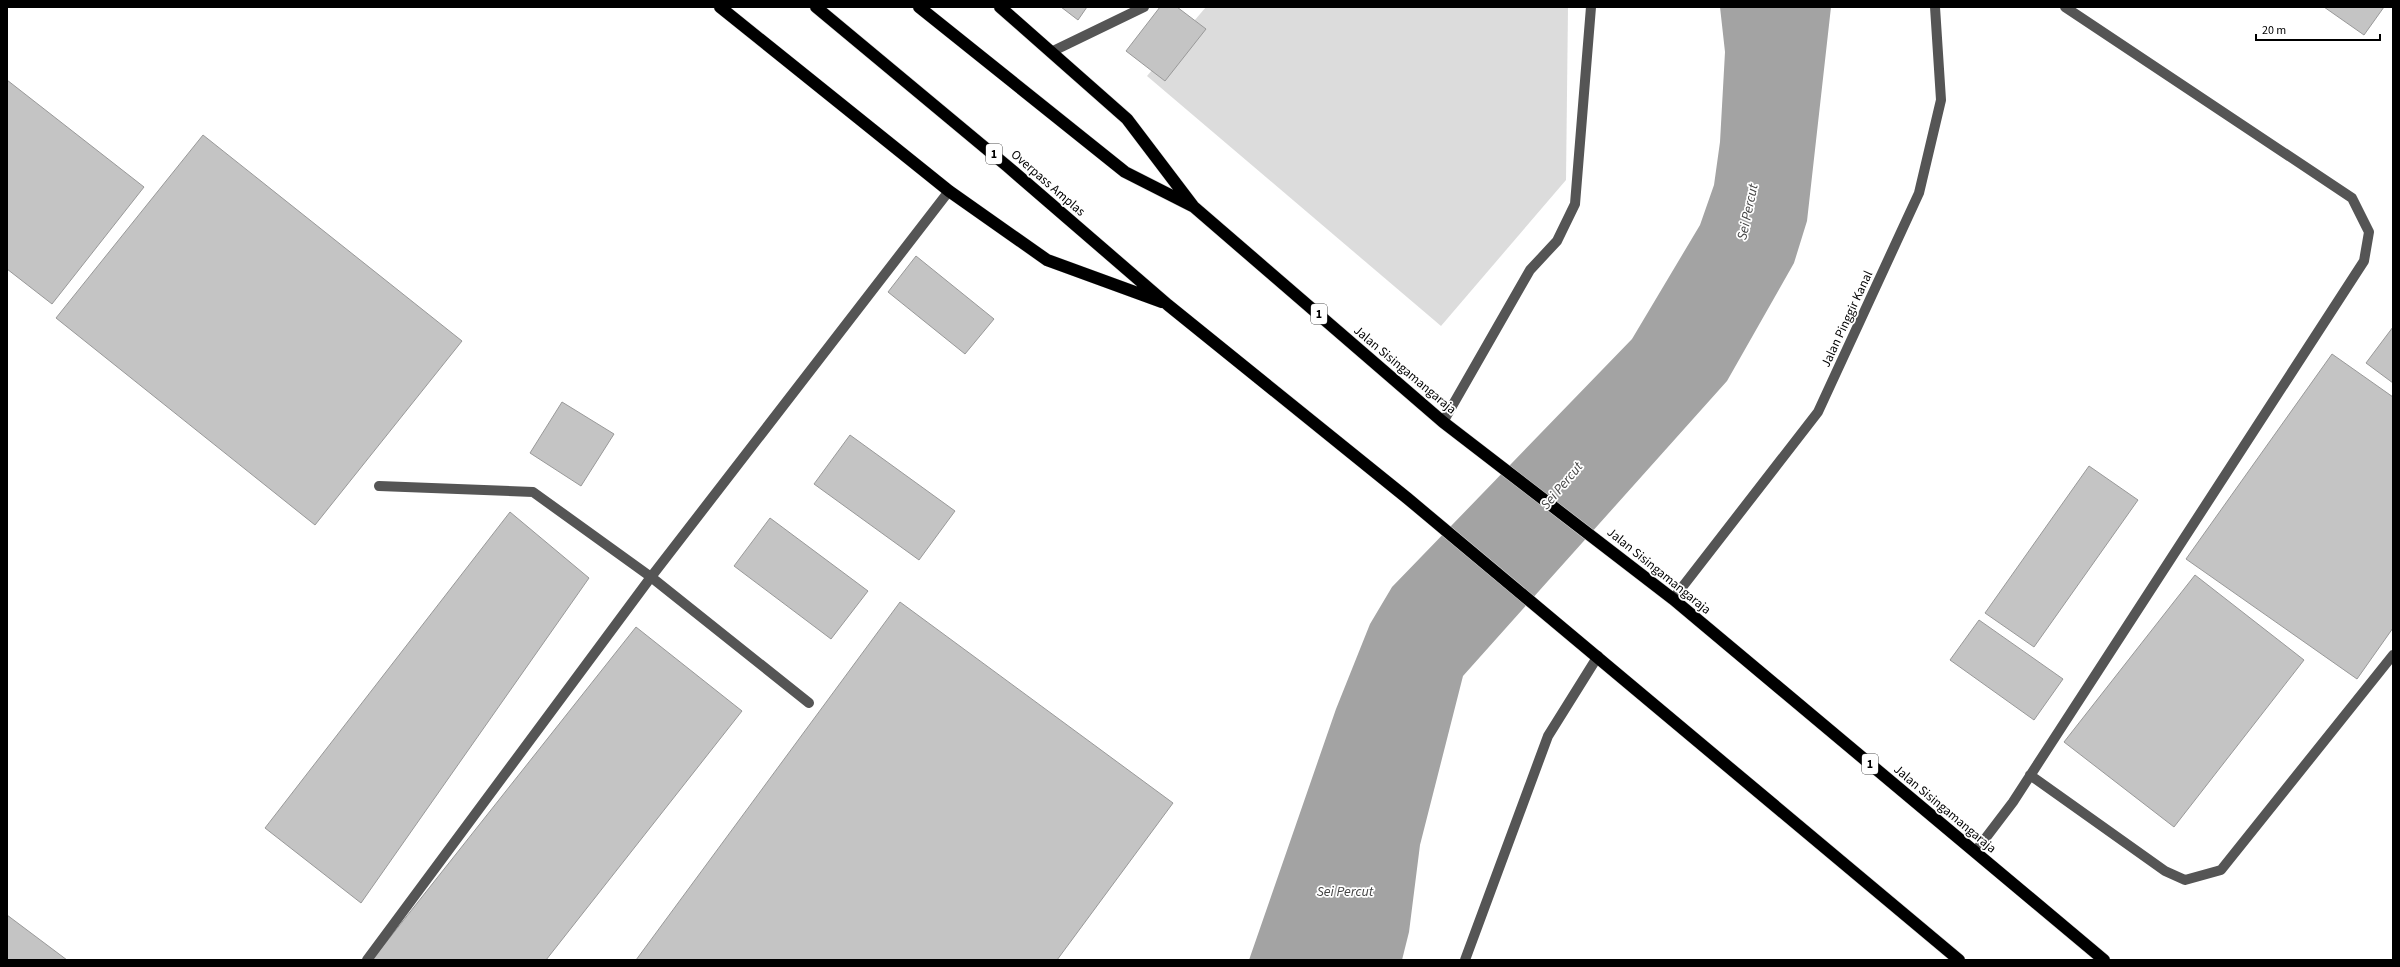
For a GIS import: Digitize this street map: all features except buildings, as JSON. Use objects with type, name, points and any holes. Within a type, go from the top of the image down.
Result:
[{"type":"highway","points":[[720,7],[949,190],[1047,260],[1168,305]]},
{"type":"highway","name":"Overpass Amplas","points":[[816,7],[1008,166],[1168,305]]},
{"type":"highway","name":"1","points":[[919,7],[1125,172],[1194,207]]},
{"type":"highway","points":[[1000,7],[1127,119],[1194,207]]},
{"type":"highway","name":"Jalan Sisingamangaraja","points":[[1194,207],[1443,422],[1636,569],[1673,599],[2104,960]]},
{"type":"highway","name":"1","points":[[1168,305],[1407,498],[1598,656],[1959,960]]},
{"type":"street","points":[[1051,52],[1144,7]]},
{"type":"street","points":[[1443,422],[1530,270],[1556,241],[1575,204],[1591,7]]},
{"type":"street","name":"Jalan Pinggir Kanal","points":[[1673,599],[1818,412],[1919,193],[1941,100],[1935,7]]},
{"type":"street","points":[[1975,852],[2030,775],[2364,261],[2369,232],[2352,198],[2064,7]]},
{"type":"street","points":[[368,960],[651,577],[949,190]]},
{"type":"street","points":[[378,486],[533,492],[651,577],[809,703]]},
{"type":"street","points":[[2030,775],[2165,871],[2185,880],[2221,870],[2393,655]]},
{"type":"street","points":[[1465,960],[1548,736],[1598,656]]},
{"type":"shaded area","points":[[1206,7],[1568,7],[1566,180],[1441,326],[1147,76]]},
{"type":"water","name":"Sei Percut","points":[[1720,7],[1831,7],[1807,221],[1794,263],[1727,381],[1463,676],[1420,845],[1409,932],[1402,960],[1249,960],[1336,709],[1370,624],[1392,587],[1632,339],[1700,225],[1714,185],[1720,142],[1725,52]]}]
